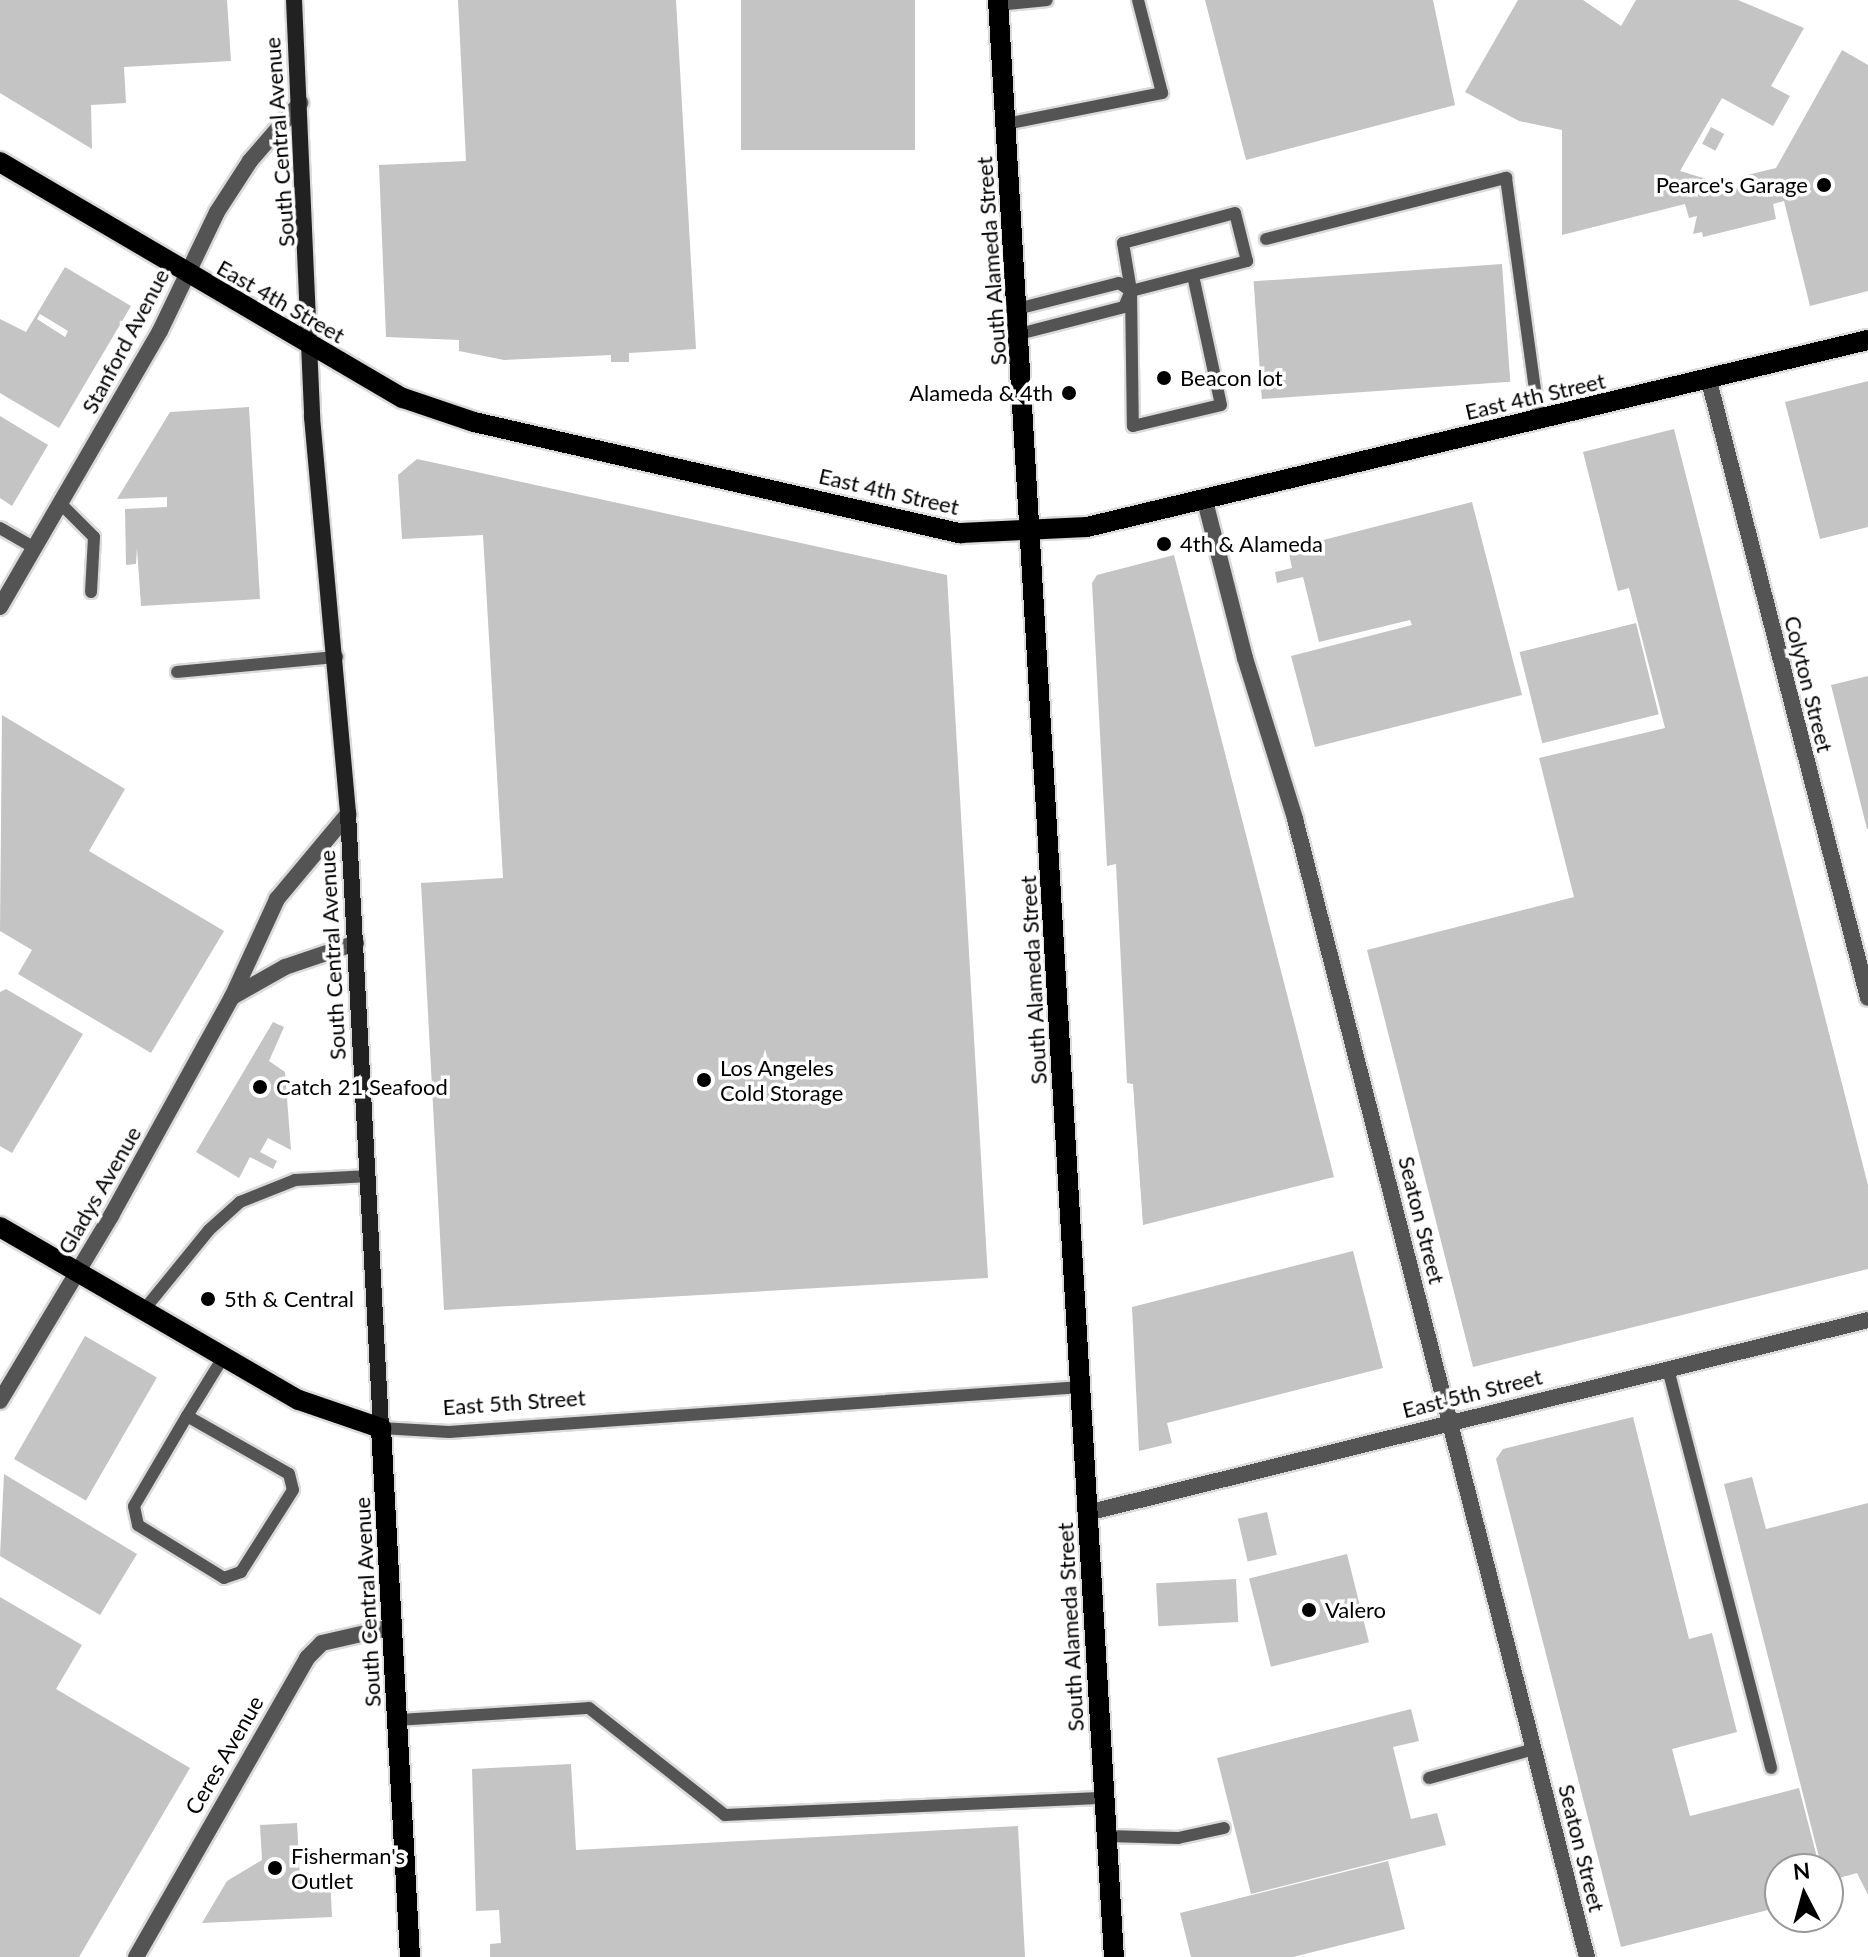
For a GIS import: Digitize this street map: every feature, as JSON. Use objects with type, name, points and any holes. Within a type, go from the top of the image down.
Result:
[{"type":"main road","name":"South Central Avenue","points":[[294,0],[314,348],[312,417],[337,657],[348,814],[410,1957]]},
{"type":"main road","name":"South Alameda Street","points":[[998,2],[1032,533],[1114,1957]]},
{"type":"main road","name":"East 4th Street","points":[[0,162],[186,274],[403,398],[474,422],[960,533],[1032,533],[1087,527],[1204,497],[1709,381],[1868,340]]},
{"type":"main road","name":"East 5th Street","points":[[0,1227],[299,1400],[381,1428]]},
{"type":"street","name":"Stanford Avenue","points":[[0,607],[250,161],[300,103]]},
{"type":"street","name":"Colyton Street","points":[[1709,381],[1868,998]]},
{"type":"street","name":"Seaton Street","points":[[1204,497],[1245,658],[1295,819],[1587,1957]]},
{"type":"street","name":"Gladys Avenue","points":[[0,1401],[77,1274],[232,997],[277,899],[348,814]]},
{"type":"street","points":[[232,997],[285,967],[356,943]]},
{"type":"street","name":"East 5th Street","points":[[1087,1513],[1868,1320]]},
{"type":"street","name":"Ceres Avenue","points":[[136,1957],[307,1658],[322,1643],[392,1627]]},
{"type":"lane","points":[[998,2],[1047,0]]},
{"type":"lane","points":[[1006,124],[1162,93],[1138,0]]},
{"type":"lane","points":[[1266,239],[1506,178],[1539,420]]},
{"type":"lane","points":[[1017,309],[1119,283],[1131,291],[1247,261],[1235,213],[1123,243],[1131,291],[1133,426],[1221,405],[1193,276]]},
{"type":"lane","points":[[1019,334],[1124,307],[1131,291]]},
{"type":"lane","points":[[60,503],[94,537],[91,592]]},
{"type":"lane","points":[[0,528],[34,548]]},
{"type":"lane","points":[[177,672],[337,657]]},
{"type":"lane","points":[[143,1311],[209,1230],[240,1202],[295,1180],[369,1176]]},
{"type":"lane","points":[[187,1416],[289,1474],[293,1490],[241,1572],[224,1578],[138,1525],[134,1506],[187,1416],[224,1356]]},
{"type":"lane","points":[[1668,1369],[1771,1768]]},
{"type":"lane","name":"East 5th Street","points":[[381,1428],[449,1432],[1081,1387]]},
{"type":"lane","points":[[398,1720],[589,1708],[725,1815],[1104,1798]]},
{"type":"lane","points":[[1429,1778],[1534,1749]]},
{"type":"lane","points":[[1107,1836],[1178,1838],[1224,1828]]},
{"type":"building","points":[[0,0],[227,0],[231,61],[124,67],[126,103],[91,105],[92,149],[0,93]]},
{"type":"building","points":[[458,0],[676,0],[696,349],[629,353],[629,362],[611,362],[611,355],[504,360],[459,351],[459,340],[386,337],[379,165],[466,161]]},
{"type":"building","points":[[741,0],[915,0],[915,150],[741,150]]},
{"type":"building","points":[[1205,0],[1433,0],[1455,105],[1246,160]]},
{"type":"building","points":[[1518,0],[1583,0],[1621,26],[1636,0],[1738,0],[1804,28],[1771,86],[1790,96],[1773,126],[1722,98],[1680,171],[1739,189],[1747,175],[1776,168],[1842,50],[1868,65],[1868,291],[1810,306],[1784,201],[1773,204],[1776,219],[1703,237],[1702,232],[1693,234],[1697,216],[1689,218],[1685,204],[1562,235],[1562,130],[1519,121],[1465,92]]},
{"type":"building","points":[[1711,127],[1724,134],[1715,151],[1702,144]]},
{"type":"building","points":[[1502,264],[1510,382],[1262,399],[1254,281]]},
{"type":"building","points":[[65,267],[131,306],[59,428],[0,393],[0,319],[26,332]],"holes":[[[40,314],[68,331],[65,337],[37,319]]]},
{"type":"building","points":[[1868,381],[1868,527],[1820,539],[1785,402]]},
{"type":"building","points":[[249,407],[260,599],[141,606],[137,548],[136,564],[126,565],[125,509],[167,507],[167,497],[117,499],[170,412]]},
{"type":"building","points":[[0,416],[48,445],[12,506],[0,498]]},
{"type":"building","points":[[1674,429],[1868,1185],[1868,1269],[1473,1367],[1367,950],[1574,897],[1539,758],[1665,728],[1629,588],[1618,591],[1583,452]]},
{"type":"building","name":"Los Angeles Cold Storage","points":[[417,459],[947,575],[988,1278],[444,1310],[421,883],[503,878],[483,535],[402,539],[398,475]]},
{"type":"building","points":[[1472,502],[1522,695],[1315,747],[1291,656],[1412,625],[1410,620],[1319,642],[1303,577],[1277,583],[1275,572],[1292,568],[1288,549]]},
{"type":"building","points":[[1174,555],[1334,1177],[1143,1225],[1133,1084],[1127,1083],[1116,864],[1107,866],[1092,583],[1097,575]]},
{"type":"building","points":[[1636,623],[1659,714],[1542,743],[1520,652]]},
{"type":"building","points":[[1868,676],[1868,829],[1867,829],[1831,685]]},
{"type":"building","points":[[2,715],[125,789],[89,851],[224,931],[151,1053],[18,974],[32,950],[0,931]]},
{"type":"building","points":[[6,989],[83,1034],[12,1153],[0,1146],[0,992]]},
{"type":"building","name":"Catch 21 Seafood","points":[[273,1022],[284,1027],[269,1061],[285,1072],[291,1150],[268,1138],[260,1152],[277,1161],[273,1169],[250,1157],[239,1178],[196,1152]]},
{"type":"building","points":[[1353,1251],[1383,1368],[1167,1423],[1172,1443],[1139,1451],[1132,1307]]},
{"type":"building","points":[[85,1336],[157,1378],[86,1500],[14,1459]]},
{"type":"building","points":[[1633,1417],[1689,1639],[1712,1633],[1737,1732],[1672,1749],[1690,1816],[1799,1788],[1816,1853],[1764,1853],[1764,1911],[1621,1947],[1496,1459],[1503,1449]]},
{"type":"building","points":[[4,1474],[137,1554],[100,1615],[0,1556]]},
{"type":"building","points":[[1752,1477],[1766,1529],[1868,1503],[1868,1895],[1857,1873],[1844,1877],[1844,1853],[1818,1853],[1724,1484]]},
{"type":"building","points":[[1267,1512],[1277,1555],[1248,1562],[1238,1519]]},
{"type":"building","name":"Valero","points":[[1347,1554],[1369,1642],[1271,1667],[1249,1578]]},
{"type":"building","points":[[1236,1579],[1238,1622],[1158,1626],[1156,1583]]},
{"type":"building","points":[[0,1597],[82,1645],[56,1689],[190,1768],[79,1957],[0,1957]]},
{"type":"building","points":[[1411,1709],[1419,1741],[1393,1747],[1411,1819],[1437,1813],[1446,1845],[1251,1894],[1217,1758]]},
{"type":"building","points":[[571,1764],[576,1850],[1018,1826],[1025,1957],[490,1957],[490,1944],[501,1943],[499,1910],[476,1911],[472,1769]]},
{"type":"building","name":"Fisherman's Outlet","points":[[297,1823],[300,1878],[330,1876],[332,1917],[202,1923],[227,1881],[262,1860],[260,1825]]},
{"type":"building","points":[[1388,1861],[1405,1929],[1293,1957],[1191,1957],[1180,1913]]},
{"type":"place","name":"Pearce's Garage","points":[[1824,185]]},
{"type":"place","name":"Beacon lot","points":[[1164,378]]},
{"type":"place","name":"Alameda & 4th","points":[[1069,393]]},
{"type":"place","name":"4th & Alameda","points":[[1164,544]]},
{"type":"place","name":"Los Angeles Cold Storage","points":[[704,1080]]},
{"type":"place","name":"Catch 21 Seafood","points":[[260,1087]]},
{"type":"place","name":"5th & Central","points":[[208,1299]]},
{"type":"place","name":"Valero","points":[[1309,1610]]},
{"type":"place","name":"Fisherman's Outlet","points":[[275,1868]]}]
